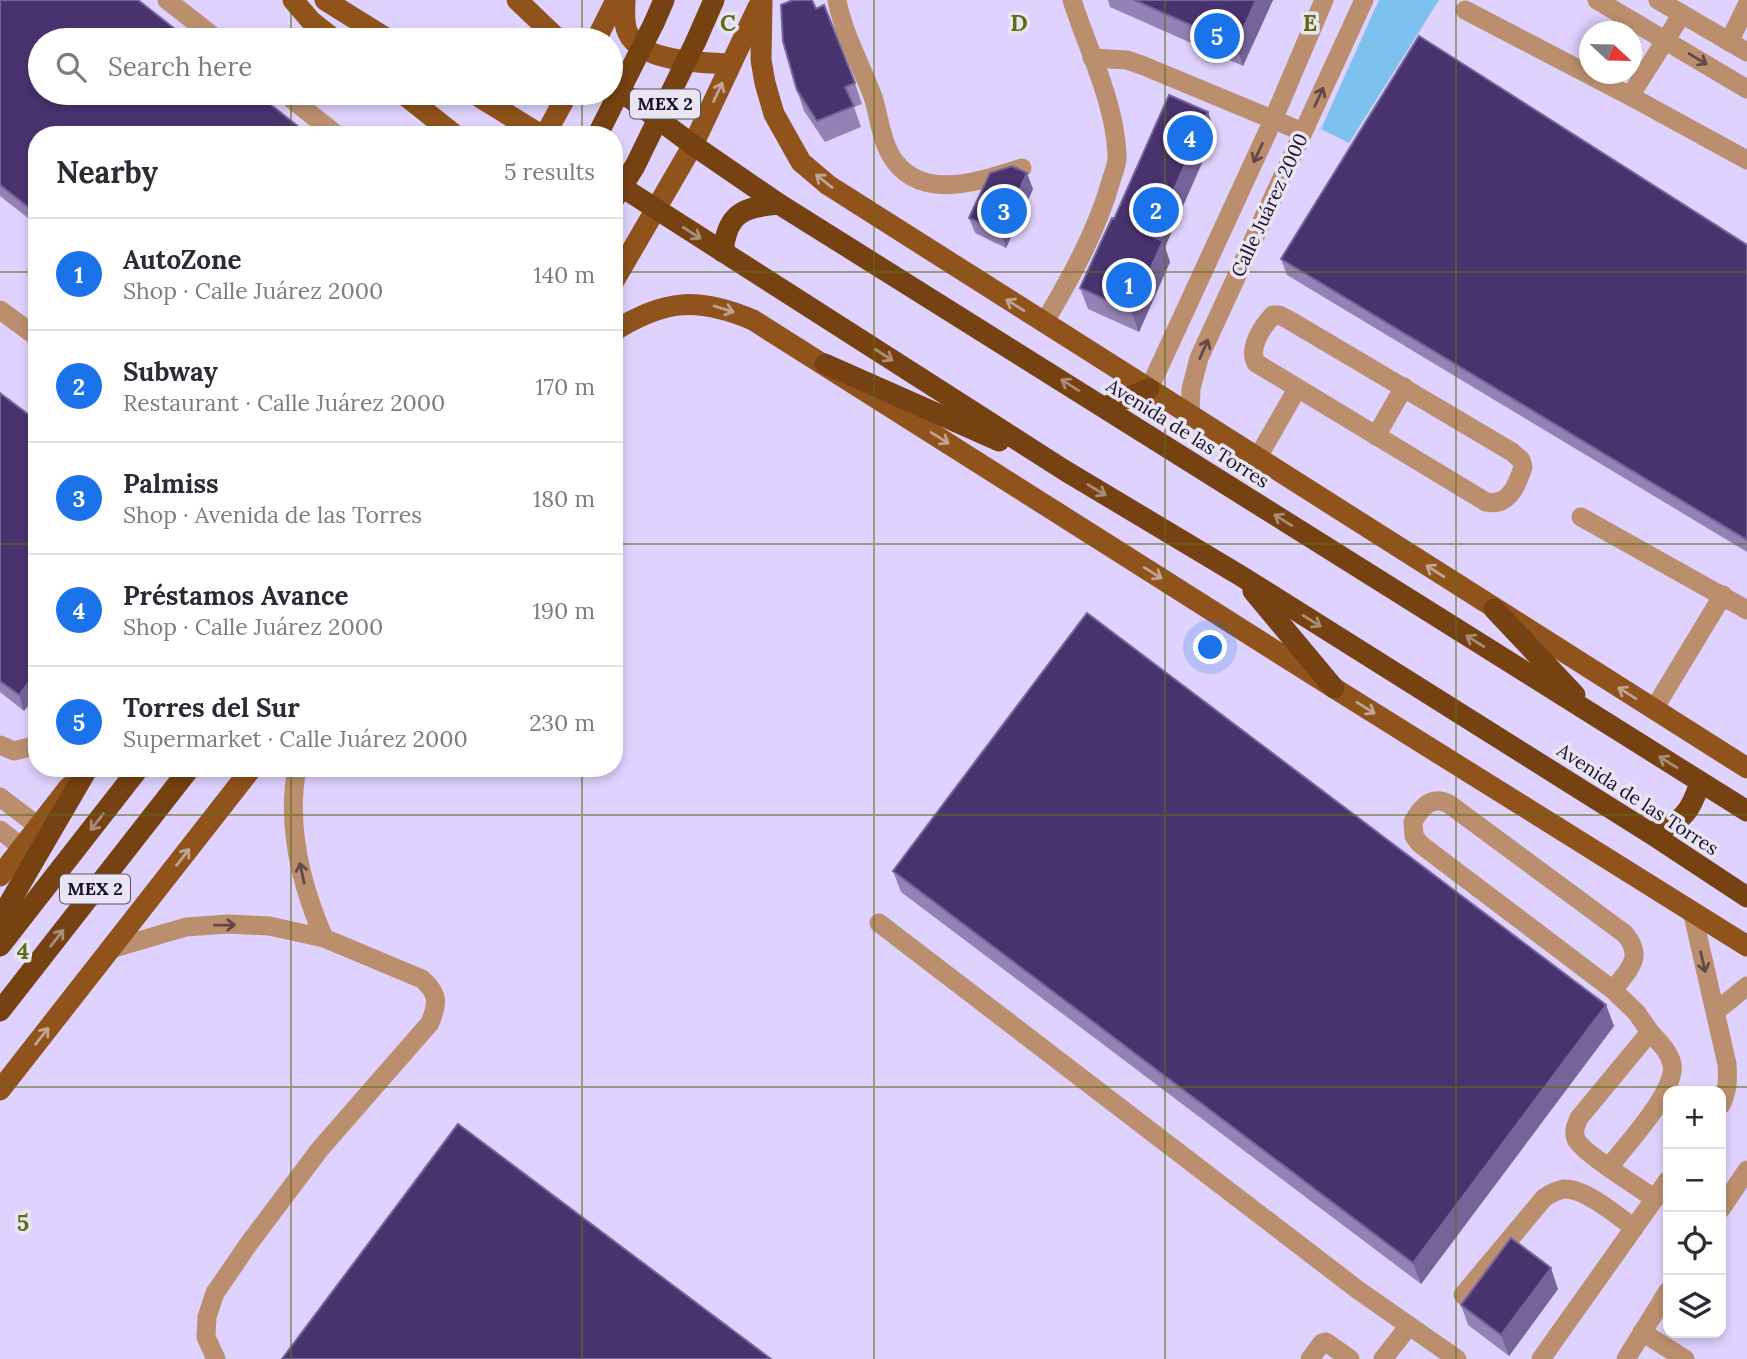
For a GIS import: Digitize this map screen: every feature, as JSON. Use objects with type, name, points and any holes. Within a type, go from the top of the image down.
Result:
[{"type":"highway","name":"MEX 2","points":[[623,84],[664,0]]},
{"type":"highway","name":"MEX 2","points":[[623,185],[635,166],[714,0]]},
{"type":"highway","name":"Avenida de las Torres","points":[[623,93],[779,204],[1747,811]]},
{"type":"highway","name":"MEX 2","points":[[602,126],[612,105]]},
{"type":"highway","name":"Avenida de las Torres","points":[[623,189],[1064,470],[1241,576],[1650,832],[1747,897]]},
{"type":"highway","points":[[723,253],[728,229],[738,215],[754,206],[779,204]]},
{"type":"highway","points":[[825,364],[1064,470]]},
{"type":"highway","points":[[1105,407],[1149,389]]},
{"type":"highway","points":[[1241,576],[1334,688]]},
{"type":"highway","points":[[1494,609],[1595,717]]},
{"type":"highway","points":[[0,919],[80,777]]},
{"type":"highway","name":"MEX 2","points":[[0,946],[132,777]]},
{"type":"highway","name":"MEX 2","points":[[0,1011],[183,777]]},
{"type":"highway","points":[[1650,832],[1682,819],[1692,804],[1700,782]]},
{"type":"main road","points":[[293,0],[320,28]]},
{"type":"main road","points":[[325,0],[370,28]]},
{"type":"main road","points":[[517,0],[546,28]]},
{"type":"main road","points":[[602,28],[616,0]]},
{"type":"main road","points":[[625,0],[626,30],[638,46],[678,59],[731,64]]},
{"type":"main road","points":[[623,264],[694,145],[762,0]]},
{"type":"main road","name":"Avenida de las Torres","points":[[762,0],[761,60],[774,114],[802,162],[828,185],[1747,768]]},
{"type":"main road","points":[[417,105],[444,126]]},
{"type":"main road","points":[[493,105],[528,126]]},
{"type":"main road","points":[[548,126],[561,105]]},
{"type":"main road","points":[[623,326],[652,310],[681,303],[726,309],[753,320],[1747,946]]},
{"type":"main road","points":[[0,876],[78,777]]},
{"type":"main road","points":[[0,1090],[245,777]]},
{"type":"street","points":[[167,0],[203,28]]},
{"type":"street","points":[[837,0],[874,99],[886,145],[890,155],[903,169],[929,183],[949,186],[1022,168]]},
{"type":"street","points":[[1044,323],[1063,291],[1100,214],[1118,159],[1112,123],[1072,0]]},
{"type":"street","name":"Calle Juárez 2000","points":[[1149,389],[1273,120],[1324,0]]},
{"type":"street","name":"Calle Juárez 2000","points":[[1191,415],[1191,388],[1199,358],[1364,0]]},
{"type":"street","points":[[1597,0],[1747,89]]},
{"type":"street","points":[[1658,0],[1747,52]]},
{"type":"street","points":[[1729,42],[1747,5]]},
{"type":"street","points":[[1465,10],[1747,160]]},
{"type":"street","points":[[1630,96],[1682,14]]},
{"type":"street","points":[[1092,58],[1127,60],[1303,132]]},
{"type":"street","points":[[299,105],[326,126]]},
{"type":"street","points":[[0,310],[28,330]]},
{"type":"street","points":[[1273,315],[1279,315],[1404,387],[1521,460],[1523,467],[1514,488],[1502,502],[1486,502],[1263,369],[1253,360],[1252,352],[1273,315]]},
{"type":"street","points":[[1376,436],[1404,387]]},
{"type":"street","points":[[1258,457],[1297,389]]},
{"type":"street","points":[[1581,517],[1747,610]]},
{"type":"street","points":[[1654,709],[1723,595]]},
{"type":"street","points":[[0,745],[14,751],[28,747]]},
{"type":"street","points":[[296,777],[294,816],[297,848],[303,880],[324,938]]},
{"type":"street","points":[[0,797],[38,826]]},
{"type":"street","points":[[1609,1167],[1657,1105],[1672,1076],[1670,1058],[1636,1013],[1613,990],[1420,844],[1414,836],[1413,822],[1425,805],[1435,800],[1449,804],[1625,934],[1633,943],[1635,956],[1613,990]]},
{"type":"street","points":[[0,830],[22,847]]},
{"type":"street","points":[[1692,911],[1727,1064],[1726,1096]]},
{"type":"street","points":[[879,923],[1307,1252],[1457,1359]]},
{"type":"street","points":[[111,948],[186,927],[269,926],[324,938],[422,979],[433,988],[436,999],[430,1023],[320,1149],[215,1293],[207,1317],[206,1337],[216,1359]]},
{"type":"street","points":[[1715,1012],[1747,986]]},
{"type":"street","points":[[1650,1032],[1579,1118],[1574,1136],[1577,1143],[1655,1199]]},
{"type":"street","points":[[1726,1202],[1747,1170]]},
{"type":"street","points":[[1541,1359],[1663,1187]]},
{"type":"street","points":[[1462,1296],[1544,1198],[1555,1191],[1567,1189],[1583,1194],[1634,1228]]},
{"type":"street","points":[[1626,1359],[1663,1299]]},
{"type":"street","points":[[1383,1359],[1409,1326]]},
{"type":"street","points":[[1642,1332],[1685,1359]]},
{"type":"street","points":[[1310,1359],[1322,1342],[1326,1342],[1350,1359]]},
{"type":"water","points":[[1379,0],[1439,0],[1349,143],[1321,129]]},
{"type":"building","points":[[0,0],[138,0],[174,28],[28,28],[28,105],[271,105],[298,126],[28,126],[28,207],[0,185]]},
{"type":"building","points":[[793,0],[812,0],[816,9],[824,5],[855,83],[845,87],[854,106],[817,121],[797,90],[783,41],[781,5]]},
{"type":"building","points":[[1134,0],[1256,0],[1236,45]]},
{"type":"building","points":[[1419,36],[1747,245],[1747,540],[1281,259]]},
{"type":"building","points":[[1169,95],[1208,112],[1153,237],[1163,241],[1131,311],[1080,288]]},
{"type":"building","points":[[1012,166],[1027,173],[1001,232],[969,218],[990,173]]},
{"type":"building","points":[[0,393],[28,414],[28,683],[19,695],[0,681]]},
{"type":"building","points":[[1087,613],[1606,1005],[1413,1263],[893,871]]},
{"type":"building","points":[[458,1124],[771,1359],[282,1359]]},
{"type":"building","points":[[1511,1238],[1551,1268],[1501,1335],[1461,1305]]},
{"type":"place","name":"Torres del Sur","points":[[1217,36]]},
{"type":"place","name":"Préstamos Avance","points":[[1190,138]]},
{"type":"place","name":"Subway","points":[[1156,210]]},
{"type":"place","name":"Palmiss","points":[[1004,211]]},
{"type":"place","name":"AutoZone","points":[[1129,285]]}]
